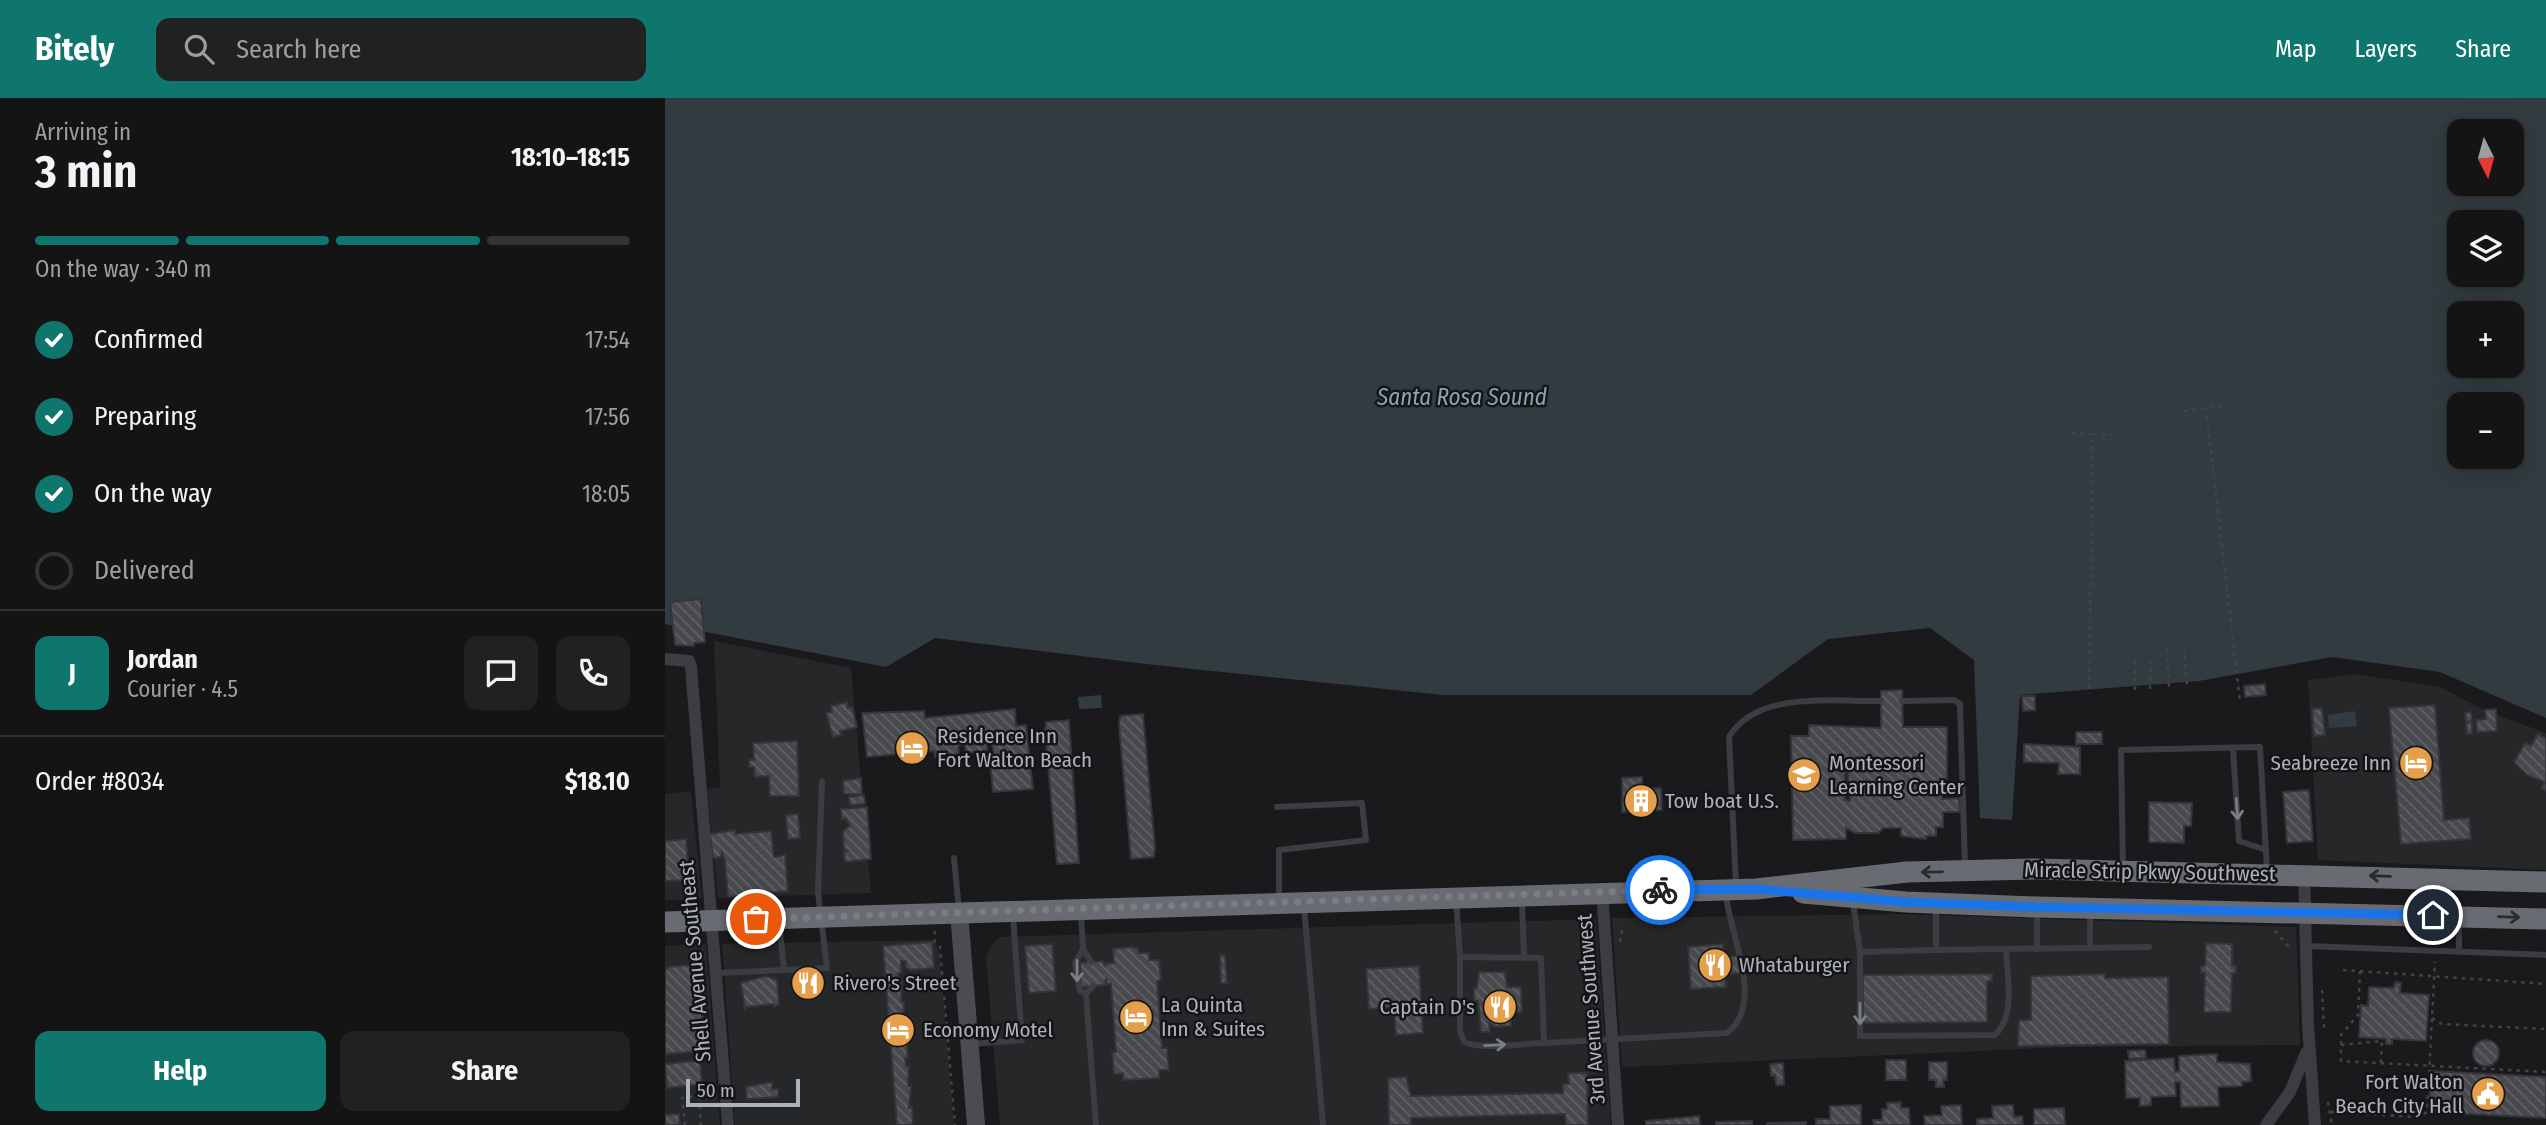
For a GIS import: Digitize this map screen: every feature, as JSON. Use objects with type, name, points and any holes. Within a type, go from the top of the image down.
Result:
[{"type":"highway","name":"Miracle Strip Pkwy Southwest","points":[[1739,889],[1907,872],[1965,871],[2304,873],[2546,881]]},
{"type":"highway","name":"Miracle Strip Pkwy Southwest","points":[[665,922],[1602,891],[1739,889],[2037,907],[2304,911],[2546,919]]},
{"type":"main road","points":[[959,912],[976,1125]]},
{"type":"street","name":"Shell Avenue Southeast","points":[[665,659],[689,662],[691,667],[728,1125]]},
{"type":"street","points":[[2304,873],[2304,946],[2315,1125]]},
{"type":"street","name":"3rd Avenue Southwest","points":[[1602,891],[1618,1125]]},
{"type":"street","points":[[2266,1125],[2290,1092],[2303,1063],[2309,1040]]},
{"type":"lane","points":[[1902,701],[1954,700],[1960,704],[1965,871]]},
{"type":"lane","points":[[1456,897],[1460,957],[1460,1031],[1464,1041],[1472,1045],[1488,1046],[1727,1033],[1736,1026],[1741,1013],[1744,985],[1741,953],[1728,915],[1739,889],[1729,737],[1737,723],[1757,712],[1789,702],[1881,701]]},
{"type":"lane","points":[[2123,870],[2121,750],[2260,747],[2267,873]]},
{"type":"lane","points":[[2233,748],[2239,842],[2266,850]]},
{"type":"lane","points":[[716,973],[827,968],[818,892],[822,781]]},
{"type":"lane","points":[[1277,807],[1362,803],[1366,840],[1279,850],[1279,902]]},
{"type":"lane","points":[[954,858],[959,912]]},
{"type":"lane","points":[[1522,894],[1524,958]]},
{"type":"lane","points":[[1852,897],[1860,952],[1860,1036],[1995,1035],[2005,1025],[2008,1013],[2006,949]]},
{"type":"lane","points":[[1304,902],[1323,1125]]},
{"type":"lane","points":[[1936,903],[1937,950]]},
{"type":"lane","points":[[2037,907],[2037,949]]},
{"type":"lane","points":[[2089,908],[2090,948]]},
{"type":"lane","points":[[1080,909],[1083,949],[1091,962]]},
{"type":"lane","points":[[970,1044],[1022,1040],[1013,911]]},
{"type":"lane","points":[[2459,916],[2459,953]]},
{"type":"lane","points":[[778,918],[784,970]]},
{"type":"lane","points":[[2304,946],[2546,955]]},
{"type":"lane","points":[[1860,952],[2149,947]]},
{"type":"lane","points":[[1083,949],[1075,962],[1077,987],[1086,994]]},
{"type":"lane","points":[[1460,957],[1541,958],[1544,1042]]},
{"type":"lane","points":[[1093,986],[1086,994],[1096,1125]]},
{"type":"path","points":[[2184,411],[2227,405]]},
{"type":"path","points":[[2206,408],[2240,702]]},
{"type":"path","points":[[2071,433],[2115,435]]},
{"type":"path","points":[[2089,694],[2093,434]]},
{"type":"path","points":[[2185,647],[2187,688]]},
{"type":"path","points":[[2167,649],[2169,688]]},
{"type":"path","points":[[2135,661],[2135,691]]},
{"type":"path","points":[[2150,689],[2151,661]]},
{"type":"path","points":[[935,913],[934,940],[940,947],[955,1125]]},
{"type":"path","points":[[2272,925],[2291,948],[2292,955]]},
{"type":"path","points":[[2331,1112],[2416,1117],[2427,1112],[2435,951]]},
{"type":"path","points":[[2343,970],[2546,984]]},
{"type":"path","points":[[2360,971],[2358,1015],[2341,1035],[2341,1061],[2546,1072]]},
{"type":"path","points":[[2321,983],[2324,1036]]},
{"type":"path","points":[[2432,1018],[2442,1024],[2546,1029]]},
{"type":"path","points":[[2341,1045],[2382,1040],[2381,1063]]},
{"type":"path","points":[[685,1125],[682,1098],[725,1093]]},
{"type":"path","points":[[699,1096],[701,1125]]},
{"type":"path","points":[[2326,1098],[2332,1125]]},
{"type":"shaded area","points":[[714,641],[851,668],[871,893],[718,898],[707,789],[720,787]]},
{"type":"shaded area","points":[[2355,674],[2440,687],[2486,711],[2546,733],[2546,870],[2318,860],[2308,680]]},
{"type":"shaded area","points":[[691,791],[702,899],[665,900],[665,794]]},
{"type":"shaded area","points":[[1897,914],[2296,927],[2300,1045],[2066,1047],[1622,1067],[1612,918]]},
{"type":"shaded area","points":[[1596,919],[1611,1125],[1000,1125],[986,957],[991,945],[1000,937]]},
{"type":"shaded area","points":[[931,940],[936,943],[940,958],[954,1125],[735,1125],[722,944]]},
{"type":"shaded area","points":[[706,944],[720,1125],[665,1125],[665,946]]},
{"type":"water","name":"Santa Rosa Sound","points":[[665,98],[2546,98],[2546,718],[2440,672],[2332,657],[2199,681],[2020,695],[2012,820],[1980,818],[1974,660],[1930,628],[1828,639],[1751,695],[1443,695],[1146,664],[935,638],[886,667],[665,624]]},
{"type":"water","points":[[1101,695],[1102,708],[1079,709],[1078,697]]},
{"type":"water","points":[[2355,711],[2357,726],[2329,728],[2328,715]]},
{"type":"building","points":[[701,599],[705,642],[694,643],[694,646],[675,645],[670,602]]},
{"type":"building","points":[[2265,684],[2266,695],[2245,697],[2244,686]]},
{"type":"building","points":[[1902,690],[1903,727],[1947,727],[1947,779],[1942,779],[1942,799],[1959,798],[1960,812],[1943,812],[1943,827],[1936,827],[1936,836],[1926,836],[1926,839],[1901,836],[1901,828],[1884,828],[1878,833],[1855,833],[1846,828],[1846,839],[1793,840],[1791,736],[1809,736],[1809,725],[1881,728],[1881,691]],"holes":[[[1847,764],[1850,801],[1845,800]]]},
{"type":"building","points":[[2022,696],[2035,696],[2035,710],[2023,711]]},
{"type":"building","points":[[847,702],[848,708],[852,707],[857,727],[840,731],[841,735],[833,737],[826,713],[832,712],[831,706]]},
{"type":"building","name":"Seabreeze Inn","points":[[2435,705],[2444,820],[2469,818],[2471,839],[2401,844],[2389,708]]},
{"type":"building","points":[[2322,708],[2325,735],[2314,736],[2312,709]]},
{"type":"building","name":"Residence Inn Fort Walton Beach","points":[[1015,709],[1016,726],[1026,725],[1033,789],[993,792],[990,759],[994,759],[992,742],[987,743],[987,751],[966,753],[965,745],[958,746],[959,754],[935,757],[934,751],[867,757],[862,713],[924,711],[925,718]]},
{"type":"building","points":[[2496,709],[2497,731],[2477,732],[2476,720],[2486,719],[2485,710]]},
{"type":"building","points":[[2471,712],[2472,721],[2466,722],[2465,713]]},
{"type":"building","points":[[1143,714],[1155,847],[1154,857],[1131,859],[1119,725],[1120,716]]},
{"type":"building","points":[[1069,720],[1079,863],[1057,864],[1045,731],[1046,722]]},
{"type":"building","points":[[2472,722],[2472,734],[2467,734],[2466,723]]},
{"type":"building","points":[[2076,732],[2102,732],[2102,744],[2076,744]]},
{"type":"building","points":[[2538,734],[2546,739],[2546,791],[2541,788],[2545,782],[2527,775],[2514,762],[2525,743],[2531,746]]},
{"type":"building","points":[[797,741],[799,796],[770,796],[769,776],[755,777],[754,767],[749,767],[749,760],[754,760],[753,743]]},
{"type":"building","points":[[2024,744],[2080,747],[2080,774],[2058,774],[2059,763],[2024,762]]},
{"type":"building","name":"Tow boat U.S.","points":[[1642,777],[1643,789],[1661,788],[1662,810],[1622,812],[1622,778]]},
{"type":"building","points":[[861,778],[862,794],[844,794],[843,781]]},
{"type":"building","points":[[2309,790],[2313,841],[2287,843],[2283,792]]},
{"type":"building","points":[[864,795],[865,804],[850,805],[849,797]]},
{"type":"building","points":[[2149,802],[2192,803],[2191,826],[2184,826],[2184,843],[2149,842]]},
{"type":"building","points":[[867,807],[871,859],[845,862],[844,851],[849,851],[844,849],[843,831],[850,826],[846,818],[842,819],[841,809]]},
{"type":"building","points":[[798,814],[800,838],[788,839],[786,815]]},
{"type":"building","points":[[735,830],[735,834],[771,831],[774,857],[785,855],[788,891],[728,897],[725,861],[722,853],[721,857],[713,858],[710,834]]},
{"type":"building","points":[[686,839],[689,880],[665,881],[665,841]]},
{"type":"building","name":"Economy Motel","points":[[932,942],[934,968],[910,970],[906,968],[906,961],[901,961],[901,973],[898,973],[899,981],[902,981],[903,1024],[906,1023],[904,1045],[907,1044],[908,1058],[905,1058],[906,1066],[909,1066],[909,1108],[912,1107],[913,1121],[911,1125],[897,1125],[883,946]]},
{"type":"building","points":[[2206,943],[2232,944],[2232,966],[2236,966],[2236,973],[2232,973],[2231,1012],[2204,1012],[2205,973],[2201,973],[2201,966],[2205,966]]},
{"type":"building","points":[[1052,944],[1056,991],[1029,993],[1025,946]]},
{"type":"building","name":"Whataburger","points":[[1723,944],[1724,957],[1740,956],[1741,973],[1725,974],[1726,987],[1691,989],[1688,947]]},
{"type":"building","name":"La Quinta Inn & Suites","points":[[1113,949],[1138,949],[1138,953],[1149,953],[1149,960],[1159,960],[1161,980],[1157,981],[1162,1048],[1167,1048],[1169,1070],[1159,1070],[1159,1078],[1123,1080],[1123,1073],[1114,1074],[1112,1052],[1116,1052],[1111,984],[1107,984],[1106,978],[1105,985],[1081,987],[1080,963],[1103,961],[1105,967],[1105,964],[1114,963]]},
{"type":"building","points":[[1220,955],[1225,955],[1227,983],[1221,983]]},
{"type":"building","points":[[698,964],[705,1051],[665,1054],[665,971],[668,967]]},
{"type":"building","points":[[1419,966],[1423,1033],[1396,1035],[1394,1007],[1369,1009],[1366,969]]},
{"type":"building","name":"Captain D's","points":[[1479,972],[1505,972],[1507,987],[1521,987],[1522,1012],[1511,1013],[1511,1026],[1495,1027],[1489,1023],[1490,1032],[1481,1032],[1478,1001],[1474,1001],[1474,988],[1477,988]]},
{"type":"building","points":[[1992,974],[1992,981],[1987,981],[1987,1022],[1863,1023],[1863,975]]},
{"type":"building","points":[[2105,974],[2105,978],[2168,977],[2169,1044],[2018,1046],[2019,1020],[2031,1020],[2031,976]]},
{"type":"building","points":[[766,976],[777,980],[779,1004],[774,1007],[774,1004],[746,1007],[745,1010],[741,983]]},
{"type":"building","points":[[2395,982],[2401,983],[2400,993],[2429,995],[2426,1041],[2392,1039],[2392,1044],[2386,1044],[2386,1039],[2359,1037],[2361,1005],[2368,1006],[2369,987],[2394,988]]},
{"type":"building","points":[[2486,1040],[2495,1044],[2499,1053],[2495,1062],[2486,1066],[2477,1062],[2473,1053],[2477,1044]]},
{"type":"building","points":[[2145,1050],[2146,1058],[2129,1059],[2128,1051]]},
{"type":"building","points":[[2217,1054],[2217,1062],[2250,1064],[2251,1081],[2242,1082],[2242,1086],[2218,1087],[2219,1106],[2181,1107],[2180,1082],[2175,1082],[2176,1096],[2151,1097],[2151,1105],[2140,1106],[2140,1098],[2126,1098],[2125,1061],[2174,1058],[2175,1072],[2179,1071],[2179,1056]]},
{"type":"building","points":[[1886,1060],[1906,1060],[1906,1080],[1886,1080]]},
{"type":"building","points":[[700,1062],[702,1084],[667,1088],[665,1064]]},
{"type":"building","points":[[1929,1062],[1947,1062],[1947,1080],[1943,1080],[1944,1087],[1936,1087],[1936,1080],[1929,1080]]},
{"type":"building","points":[[1783,1063],[1784,1085],[1776,1085],[1775,1075],[1771,1076],[1770,1064]]},
{"type":"building","name":"Fort Walton Beach City Hall","points":[[2431,1071],[2546,1077],[2546,1118],[2429,1112]]},
{"type":"building","points":[[1568,1073],[1587,1073],[1588,1125],[1566,1125],[1565,1114],[1411,1118],[1411,1125],[1389,1125],[1388,1078],[1406,1077],[1411,1096],[1563,1093],[1563,1084],[1569,1084]]},
{"type":"building","points":[[772,1082],[772,1090],[778,1089],[778,1097],[747,1099],[746,1087]]},
{"type":"building","points":[[1901,1102],[1901,1108],[1909,1108],[1910,1125],[1874,1125],[1873,1120],[1882,1120],[1882,1109],[1887,1109],[1887,1103]]},
{"type":"building","points":[[1861,1105],[1861,1125],[1816,1125],[1816,1119],[1830,1119],[1830,1106]]},
{"type":"building","points":[[1961,1105],[1962,1125],[1925,1125],[1924,1116],[1942,1115],[1941,1106]]},
{"type":"building","points":[[2013,1105],[2014,1117],[2022,1116],[2023,1125],[1977,1125],[1977,1119],[1993,1118],[1992,1106]]},
{"type":"building","points":[[2064,1108],[2065,1125],[2034,1125],[2034,1109]]},
{"type":"building","points":[[679,1114],[680,1125],[665,1125],[665,1115]]},
{"type":"building","points":[[1699,1116],[1700,1125],[1646,1125],[1646,1121]]},
{"type":"building","points":[[1752,1121],[1752,1125],[1716,1125],[1716,1122]]},
{"type":"building","points":[[1806,1122],[1806,1125],[1767,1125],[1767,1123]]},
{"type":"way so far","points":[[756,919],[1660,890]]},
{"type":"place","name":"Residence Inn Fort Walton Beach","points":[[912,748]]},
{"type":"place","name":"Seabreeze Inn","points":[[2416,763]]},
{"type":"place","name":"Montessori Learning Center","points":[[1804,775]]},
{"type":"place","name":"Tow boat U.S.","points":[[1641,801]]},
{"type":"place","name":"Whataburger","points":[[1715,965]]},
{"type":"place","name":"Rivero's Street","points":[[808,983]]},
{"type":"place","name":"Captain D's","points":[[1500,1007]]},
{"type":"place","name":"La Quinta Inn & Suites","points":[[1136,1017]]},
{"type":"place","name":"Economy Motel","points":[[898,1030]]},
{"type":"place","name":"Fort Walton Beach City Hall","points":[[2488,1094]]},
{"type":"route","points":[[1660,890],[1756,889],[1906,902],[2037,907],[2433,915]]}]
